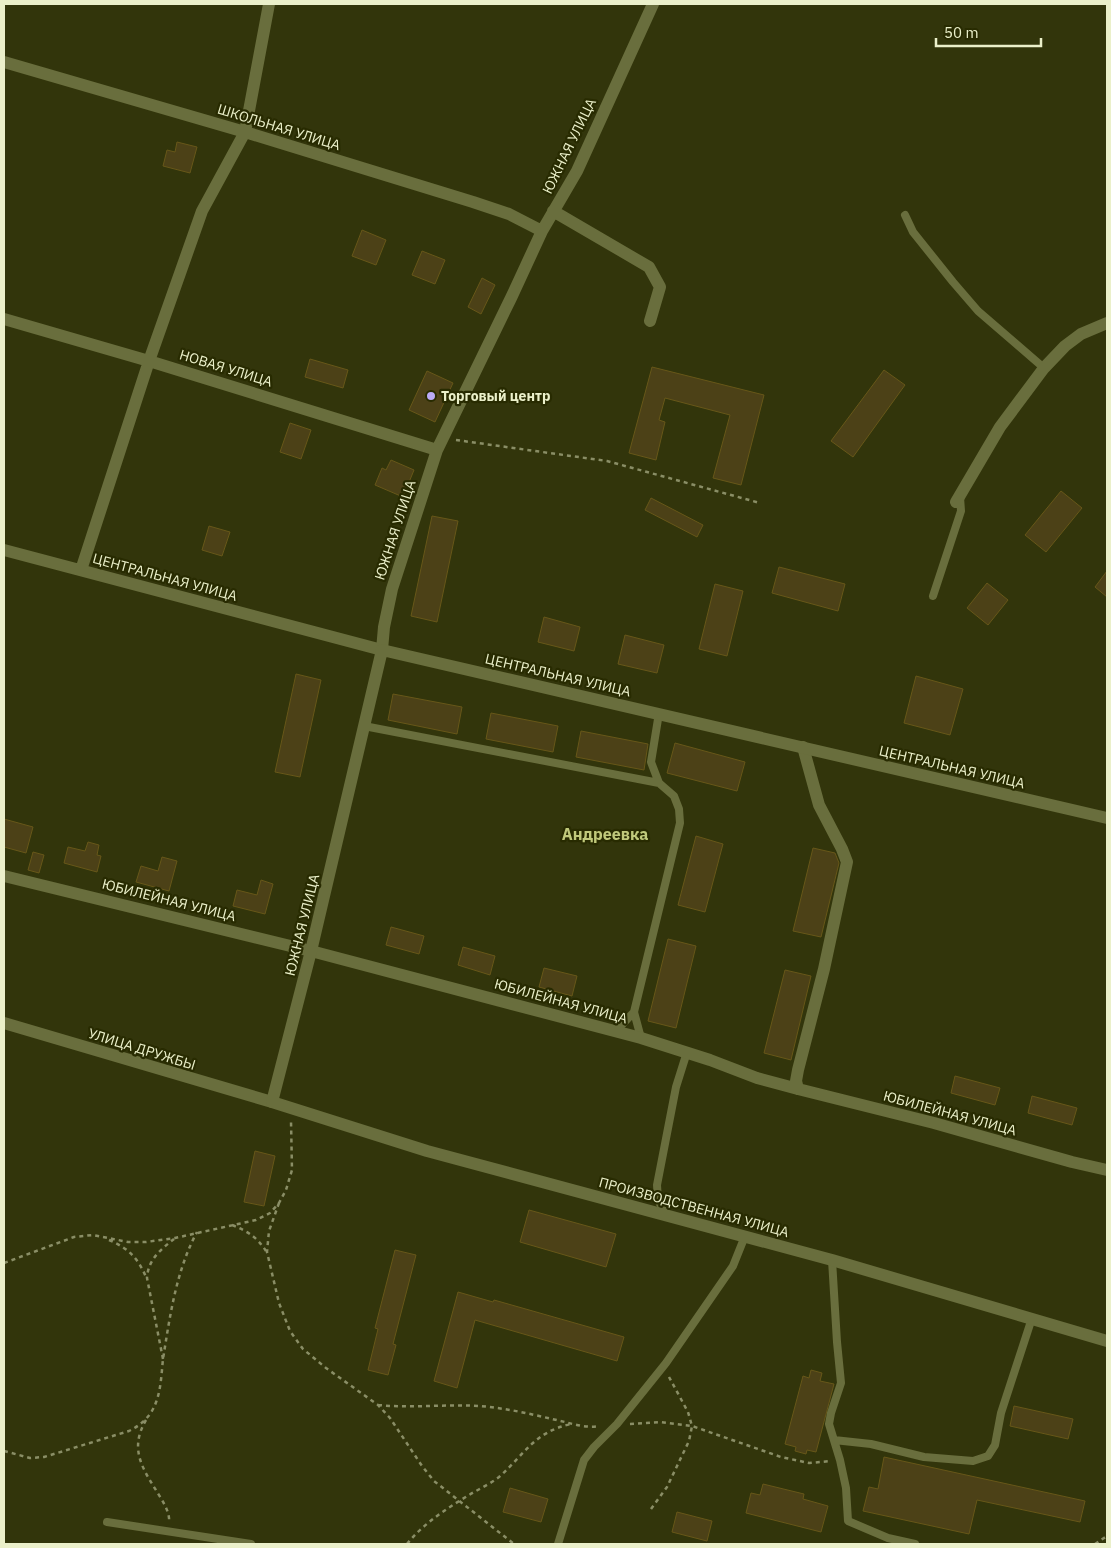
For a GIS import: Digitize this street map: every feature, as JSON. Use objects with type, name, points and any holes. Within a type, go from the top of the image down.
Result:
[{"type":"street","points":[[82,570],[150,360],[202,211],[245,132],[269,4]]},
{"type":"street","name":"ЮЖНАЯ УЛИЦА","points":[[272,1102],[311,952],[382,650],[384,627],[392,589],[438,450],[512,298],[542,231],[577,171],[653,4]]},
{"type":"street","name":"ШКОЛЬНАЯ УЛИЦА","points":[[4,62],[245,132],[473,202],[509,214],[542,231]]},
{"type":"street","points":[[553,211],[649,267],[660,287],[650,321]]},
{"type":"street","name":"НОВАЯ УЛИЦА","points":[[4,319],[150,360],[438,450]]},
{"type":"street","points":[[958,498],[1000,427],[1044,368],[1065,346],[1081,334],[1107,322]]},
{"type":"street","name":"ЦЕНТРАЛЬНАЯ УЛИЦА","points":[[4,550],[382,650],[659,713],[952,784],[1107,818]]},
{"type":"street","points":[[798,1090],[796,1081],[798,1070],[824,969],[847,862],[820,805],[803,747]]},
{"type":"street","name":"ЮБИЛЕЙНАЯ УЛИЦА","points":[[4,876],[311,952],[616,1031],[687,1052],[757,1078],[798,1090],[934,1123],[1107,1170]]},
{"type":"street","name":"УЛИЦА ДРУЖБЫ","points":[[4,1023],[272,1102]]},
{"type":"street","name":"ПРОИЗВОДСТВЕННАЯ УЛИЦА","points":[[272,1102],[427,1150],[832,1260],[1107,1341]]},
{"type":"lane","points":[[905,215],[919,239],[978,311],[1044,368]]},
{"type":"lane","points":[[933,596],[961,511],[958,498]]},
{"type":"lane","points":[[641,1038],[634,1012],[680,823],[679,810],[674,796],[659,783],[651,762],[659,713]]},
{"type":"lane","points":[[364,726],[659,783]]},
{"type":"lane","points":[[616,1031],[634,1012]]},
{"type":"lane","points":[[666,1216],[658,1200],[657,1185],[676,1087],[687,1052]]},
{"type":"lane","points":[[558,1544],[584,1460],[617,1424],[666,1363],[733,1266],[745,1236]]},
{"type":"lane","points":[[832,1260],[841,1382],[830,1414],[830,1424],[846,1488],[848,1521],[888,1538],[915,1544]]},
{"type":"lane","points":[[834,1440],[871,1444],[924,1457],[973,1461],[988,1456],[995,1445],[1001,1413],[1032,1318]]},
{"type":"lane","points":[[107,1522],[251,1544]]},
{"type":"path","points":[[443,438],[607,462],[760,503]]},
{"type":"path","points":[[290,1108],[292,1170],[269,1231],[267,1252],[279,1303],[290,1330],[303,1348],[326,1368],[378,1405],[390,1418],[434,1482],[514,1544]]},
{"type":"path","points":[[4,1263],[74,1237],[93,1235],[128,1242],[146,1242],[175,1238],[256,1220],[270,1213],[279,1203]]},
{"type":"path","points":[[232,1225],[247,1231],[259,1240],[267,1252]]},
{"type":"path","points":[[168,1532],[169,1516],[164,1504],[142,1468],[138,1452],[138,1437],[156,1403],[161,1386],[163,1360],[182,1265],[197,1232]]},
{"type":"path","points":[[104,1238],[121,1245],[133,1254],[147,1278]]},
{"type":"path","points":[[163,1360],[147,1278],[148,1269],[154,1257],[175,1238]]},
{"type":"path","points":[[651,1509],[667,1487],[689,1441],[692,1426],[688,1412],[670,1380],[666,1363]]},
{"type":"path","points":[[4,1451],[30,1458],[44,1457],[129,1431],[140,1425],[150,1415]]},
{"type":"path","points":[[407,1544],[435,1516],[498,1477],[526,1448],[544,1434],[558,1427],[573,1424]]},
{"type":"path","points":[[1095,1544],[1107,1536]]},
{"type":"building","points":[[177,142],[197,147],[190,173],[163,166],[167,150],[175,152]]},
{"type":"building","points":[[362,230],[386,240],[376,265],[352,256]]},
{"type":"building","points":[[422,251],[445,260],[435,284],[412,275]]},
{"type":"building","points":[[482,278],[495,285],[481,314],[468,307]]},
{"type":"building","points":[[310,359],[348,370],[343,388],[305,377]]},
{"type":"building","points":[[652,367],[764,395],[741,485],[713,478],[730,415],[665,398],[659,420],[665,422],[656,460],[629,453]]},
{"type":"building","points":[[884,370],[905,385],[853,457],[831,441]]},
{"type":"building","name":"Торговый центр","points":[[427,371],[453,383],[435,422],[409,410]]},
{"type":"building","points":[[290,423],[311,430],[301,459],[280,452]]},
{"type":"building","points":[[391,460],[414,470],[403,497],[375,485],[382,468],[386,470]]},
{"type":"building","points":[[1061,491],[1082,508],[1046,552],[1025,535]]},
{"type":"building","points":[[651,498],[703,525],[697,537],[645,510]]},
{"type":"building","points":[[432,516],[458,521],[437,622],[411,616]]},
{"type":"building","points":[[209,526],[230,532],[222,556],[202,550]]},
{"type":"building","points":[[779,567],[845,584],[838,611],[772,593]]},
{"type":"building","points":[[1107,571],[1107,597],[1095,587]]},
{"type":"building","points":[[987,583],[1008,600],[988,625],[967,608]]},
{"type":"building","points":[[715,584],[743,591],[727,656],[699,649]]},
{"type":"building","points":[[544,617],[580,627],[574,651],[538,642]]},
{"type":"building","points":[[625,635],[664,645],[657,673],[618,664]]},
{"type":"building","points":[[296,674],[321,680],[300,777],[275,772]]},
{"type":"building","points":[[916,676],[963,689],[950,735],[904,723]]},
{"type":"building","points":[[393,694],[462,707],[457,734],[388,720]]},
{"type":"building","points":[[491,713],[558,726],[553,752],[486,739]]},
{"type":"building","points":[[581,731],[648,744],[644,770],[576,757]]},
{"type":"building","points":[[675,743],[745,762],[737,791],[667,773]]},
{"type":"building","points":[[4,819],[33,827],[26,853],[4,847]]},
{"type":"building","points":[[696,836],[723,844],[705,912],[678,905]]},
{"type":"building","points":[[88,842],[99,845],[97,855],[101,856],[97,872],[64,863],[68,847],[85,851]]},
{"type":"building","points":[[813,848],[835,853],[839,863],[821,937],[793,931]]},
{"type":"building","points":[[33,852],[44,855],[39,873],[28,870]]},
{"type":"building","points":[[162,857],[177,861],[169,891],[136,882],[141,866],[158,871]]},
{"type":"building","points":[[261,880],[273,884],[265,914],[233,906],[237,890],[257,895]]},
{"type":"building","points":[[391,927],[424,936],[419,954],[386,945]]},
{"type":"building","points":[[668,939],[696,946],[676,1028],[648,1021]]},
{"type":"building","points":[[463,947],[495,956],[490,975],[458,965]]},
{"type":"building","points":[[544,968],[577,976],[572,996],[539,987]]},
{"type":"building","points":[[785,970],[811,976],[791,1060],[764,1053]]},
{"type":"building","points":[[955,1076],[1000,1088],[995,1105],[951,1093]]},
{"type":"building","points":[[1032,1096],[1077,1108],[1072,1125],[1028,1113]]},
{"type":"building","points":[[255,1151],[275,1156],[264,1206],[244,1202]]},
{"type":"building","points":[[529,1210],[616,1234],[606,1267],[520,1242]]},
{"type":"building","points":[[395,1250],[416,1255],[393,1344],[396,1345],[388,1375],[368,1370],[378,1329],[375,1328]]},
{"type":"building","points":[[458,1292],[493,1302],[494,1300],[624,1337],[617,1361],[475,1320],[457,1388],[434,1381]]},
{"type":"building","points":[[811,1370],[822,1373],[820,1381],[834,1384],[816,1452],[807,1450],[806,1454],[795,1451],[796,1447],[785,1444],[803,1376],[809,1378]]},
{"type":"building","points":[[1014,1406],[1073,1419],[1068,1439],[1010,1426]]},
{"type":"building","points":[[884,1457],[1085,1501],[1080,1522],[977,1500],[969,1534],[863,1511],[869,1487],[878,1489]]},
{"type":"building","points":[[763,1484],[804,1494],[803,1499],[828,1506],[821,1532],[746,1513],[751,1493],[760,1495]]},
{"type":"building","points":[[510,1488],[548,1499],[541,1522],[503,1512]]},
{"type":"building","points":[[677,1512],[712,1521],[707,1541],[672,1532]]},
{"type":"place","name":"Торговый центр","points":[[431,396]]},
{"type":"district","name":"Андреевка","points":[[605,834]]}]
